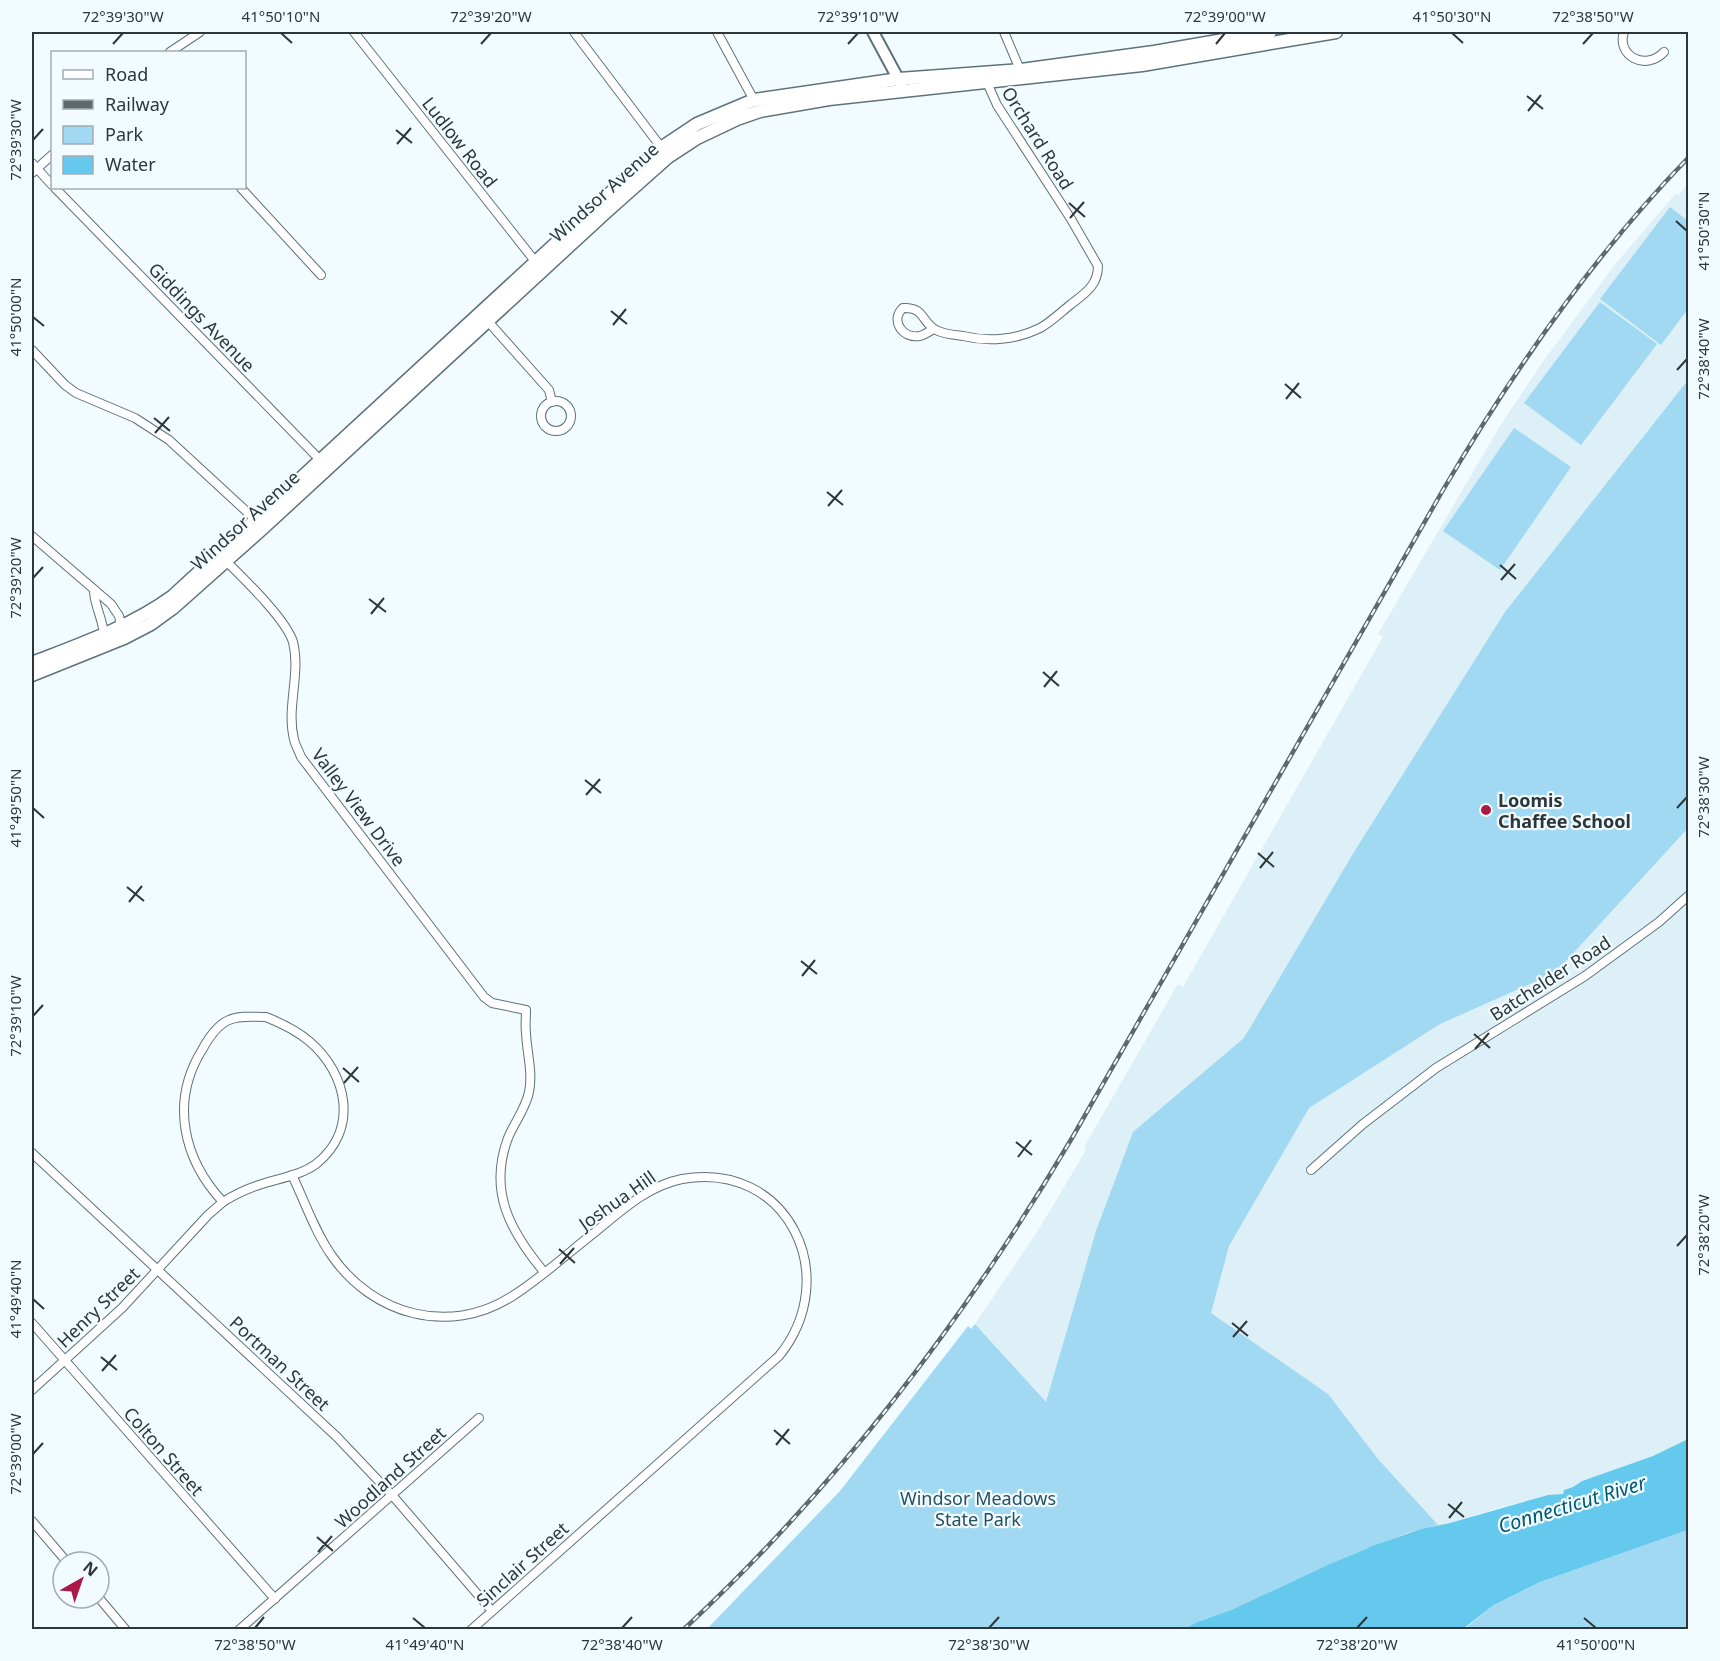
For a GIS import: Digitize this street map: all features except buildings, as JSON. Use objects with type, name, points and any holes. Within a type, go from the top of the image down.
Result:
[{"type":"main road","points":[[873,32],[901,84]]},
{"type":"main road","name":"Windsor Avenue","points":[[1022,74],[1270,32]]},
{"type":"main road","name":"Windsor Avenue","points":[[32,675],[123,632],[151,624],[173,608],[222,557],[665,153],[737,119],[757,105],[840,97],[901,84],[1142,65],[1336,32]]},
{"type":"main road","name":"Windsor Avenue","points":[[32,663],[104,641]]},
{"type":"street","points":[[172,51],[200,32]]},
{"type":"street","name":"Ludlow Road","points":[[354,32],[539,267]]},
{"type":"street","points":[[574,32],[665,153]]},
{"type":"street","points":[[717,32],[757,105]]},
{"type":"street","points":[[1004,32],[1022,74]]},
{"type":"street","points":[[1624,32],[1622,38],[1625,49],[1639,62],[1651,62],[1664,52]]},
{"type":"street","name":"Orchard Road","points":[[934,329],[921,336],[910,336],[900,329],[896,322],[898,313],[903,308],[914,308],[934,329],[982,340],[1016,336],[1041,328],[1090,290],[1098,272],[1098,266],[1071,219],[997,105],[984,76]]},
{"type":"street","points":[[33,168],[51,156]]},
{"type":"street","name":"Giddings Avenue","points":[[33,168],[51,183]]},
{"type":"street","name":"Giddings Avenue","points":[[57,189],[324,464]]},
{"type":"street","points":[[241,189],[321,275]]},
{"type":"street","points":[[484,317],[549,390],[552,402]]},
{"type":"street","points":[[32,350],[65,385],[76,393],[135,418],[169,440],[259,524]]},
{"type":"street","points":[[32,536],[94,592],[111,604],[119,616],[123,632]]},
{"type":"street","name":"Valley View Drive","points":[[222,557],[277,616],[292,639],[295,652],[292,726],[294,741],[301,756],[484,997],[492,1003],[525,1010],[531,1080],[528,1095],[507,1142],[500,1172],[502,1196],[508,1221],[522,1245],[543,1272]]},
{"type":"street","points":[[94,592],[94,600],[104,626],[104,641]]},
{"type":"street","name":"Batchelder Road","points":[[1311,1170],[1363,1124],[1436,1068],[1585,976],[1659,922],[1689,896]]},
{"type":"street","points":[[266,1017],[288,1026],[310,1042],[331,1066],[342,1088],[345,1110],[340,1132],[329,1150],[315,1164],[292,1175],[240,1191],[223,1202],[199,1171],[190,1151],[184,1126],[188,1082],[196,1060],[214,1032],[227,1020],[266,1017]]},
{"type":"street","name":"Portman Street","points":[[32,1153],[337,1437],[392,1495],[492,1611]]},
{"type":"street","name":"Joshua Hill","points":[[292,1175],[331,1255],[356,1285],[385,1304],[421,1315],[438,1317],[472,1314],[512,1297],[625,1208],[657,1186],[699,1177],[737,1182],[770,1201],[794,1230],[807,1265],[807,1296],[801,1320],[789,1343],[779,1356],[593,1520]]},
{"type":"street","name":"Henry Street","points":[[32,1390],[97,1332],[223,1202]]},
{"type":"street","name":"Colton Street","points":[[32,1323],[274,1599]]},
{"type":"street","name":"Woodland Street","points":[[240,1629],[479,1418]]},
{"type":"street","name":"Sinclair Street","points":[[471,1629],[593,1520]]},
{"type":"street","points":[[32,1521],[57,1550]]},
{"type":"street","points":[[109,1610],[126,1629]]},
{"type":"shaded area","name":"Loomis Chaffee School","points":[[1688,184],[1688,1439],[1653,1456],[1582,1481],[1564,1490],[1563,1494],[1548,1495],[1482,1513],[1330,1564],[1231,1610],[975,1324],[1039,1229],[1086,1150],[1084,1147],[1178,984],[1183,987],[1383,637],[1378,634],[1500,426],[1542,363],[1617,262],[1676,193],[1678,195]]},
{"type":"green space","points":[[1670,207],[1688,221],[1688,309],[1661,345],[1600,299]]},
{"type":"green space","points":[[1600,302],[1657,344],[1581,445],[1524,403]]},
{"type":"green space","name":"Windsor Meadows State Park","points":[[1688,380],[1688,828],[1555,973],[1440,1024],[1309,1108],[1229,1246],[1211,1313],[1328,1394],[1378,1459],[1438,1525],[1410,1532],[1353,1554],[1184,1629],[706,1630],[840,1491],[968,1326],[971,1329],[975,1324],[1046,1402],[1096,1231],[1133,1132],[1244,1038],[1354,852],[1505,612]]},
{"type":"green space","points":[[1514,428],[1571,467],[1500,570],[1443,531]]},
{"type":"green space","points":[[1688,1530],[1688,1629],[1463,1630],[1494,1605],[1540,1582]]},
{"type":"water","name":"Connecticut River","points":[[1688,1439],[1688,1530],[1540,1582],[1494,1605],[1463,1629],[1184,1629],[1375,1545],[1421,1529],[1548,1495],[1563,1494],[1564,1490],[1582,1481],[1653,1456]]},
{"type":"railway","points":[[683,1630],[740,1575],[846,1459],[896,1398],[988,1271],[1072,1138],[1443,490],[1497,402],[1587,275],[1619,235],[1688,158]]},
{"type":"place","name":"Loomis Chaffee School","points":[[1486,810]]}]
